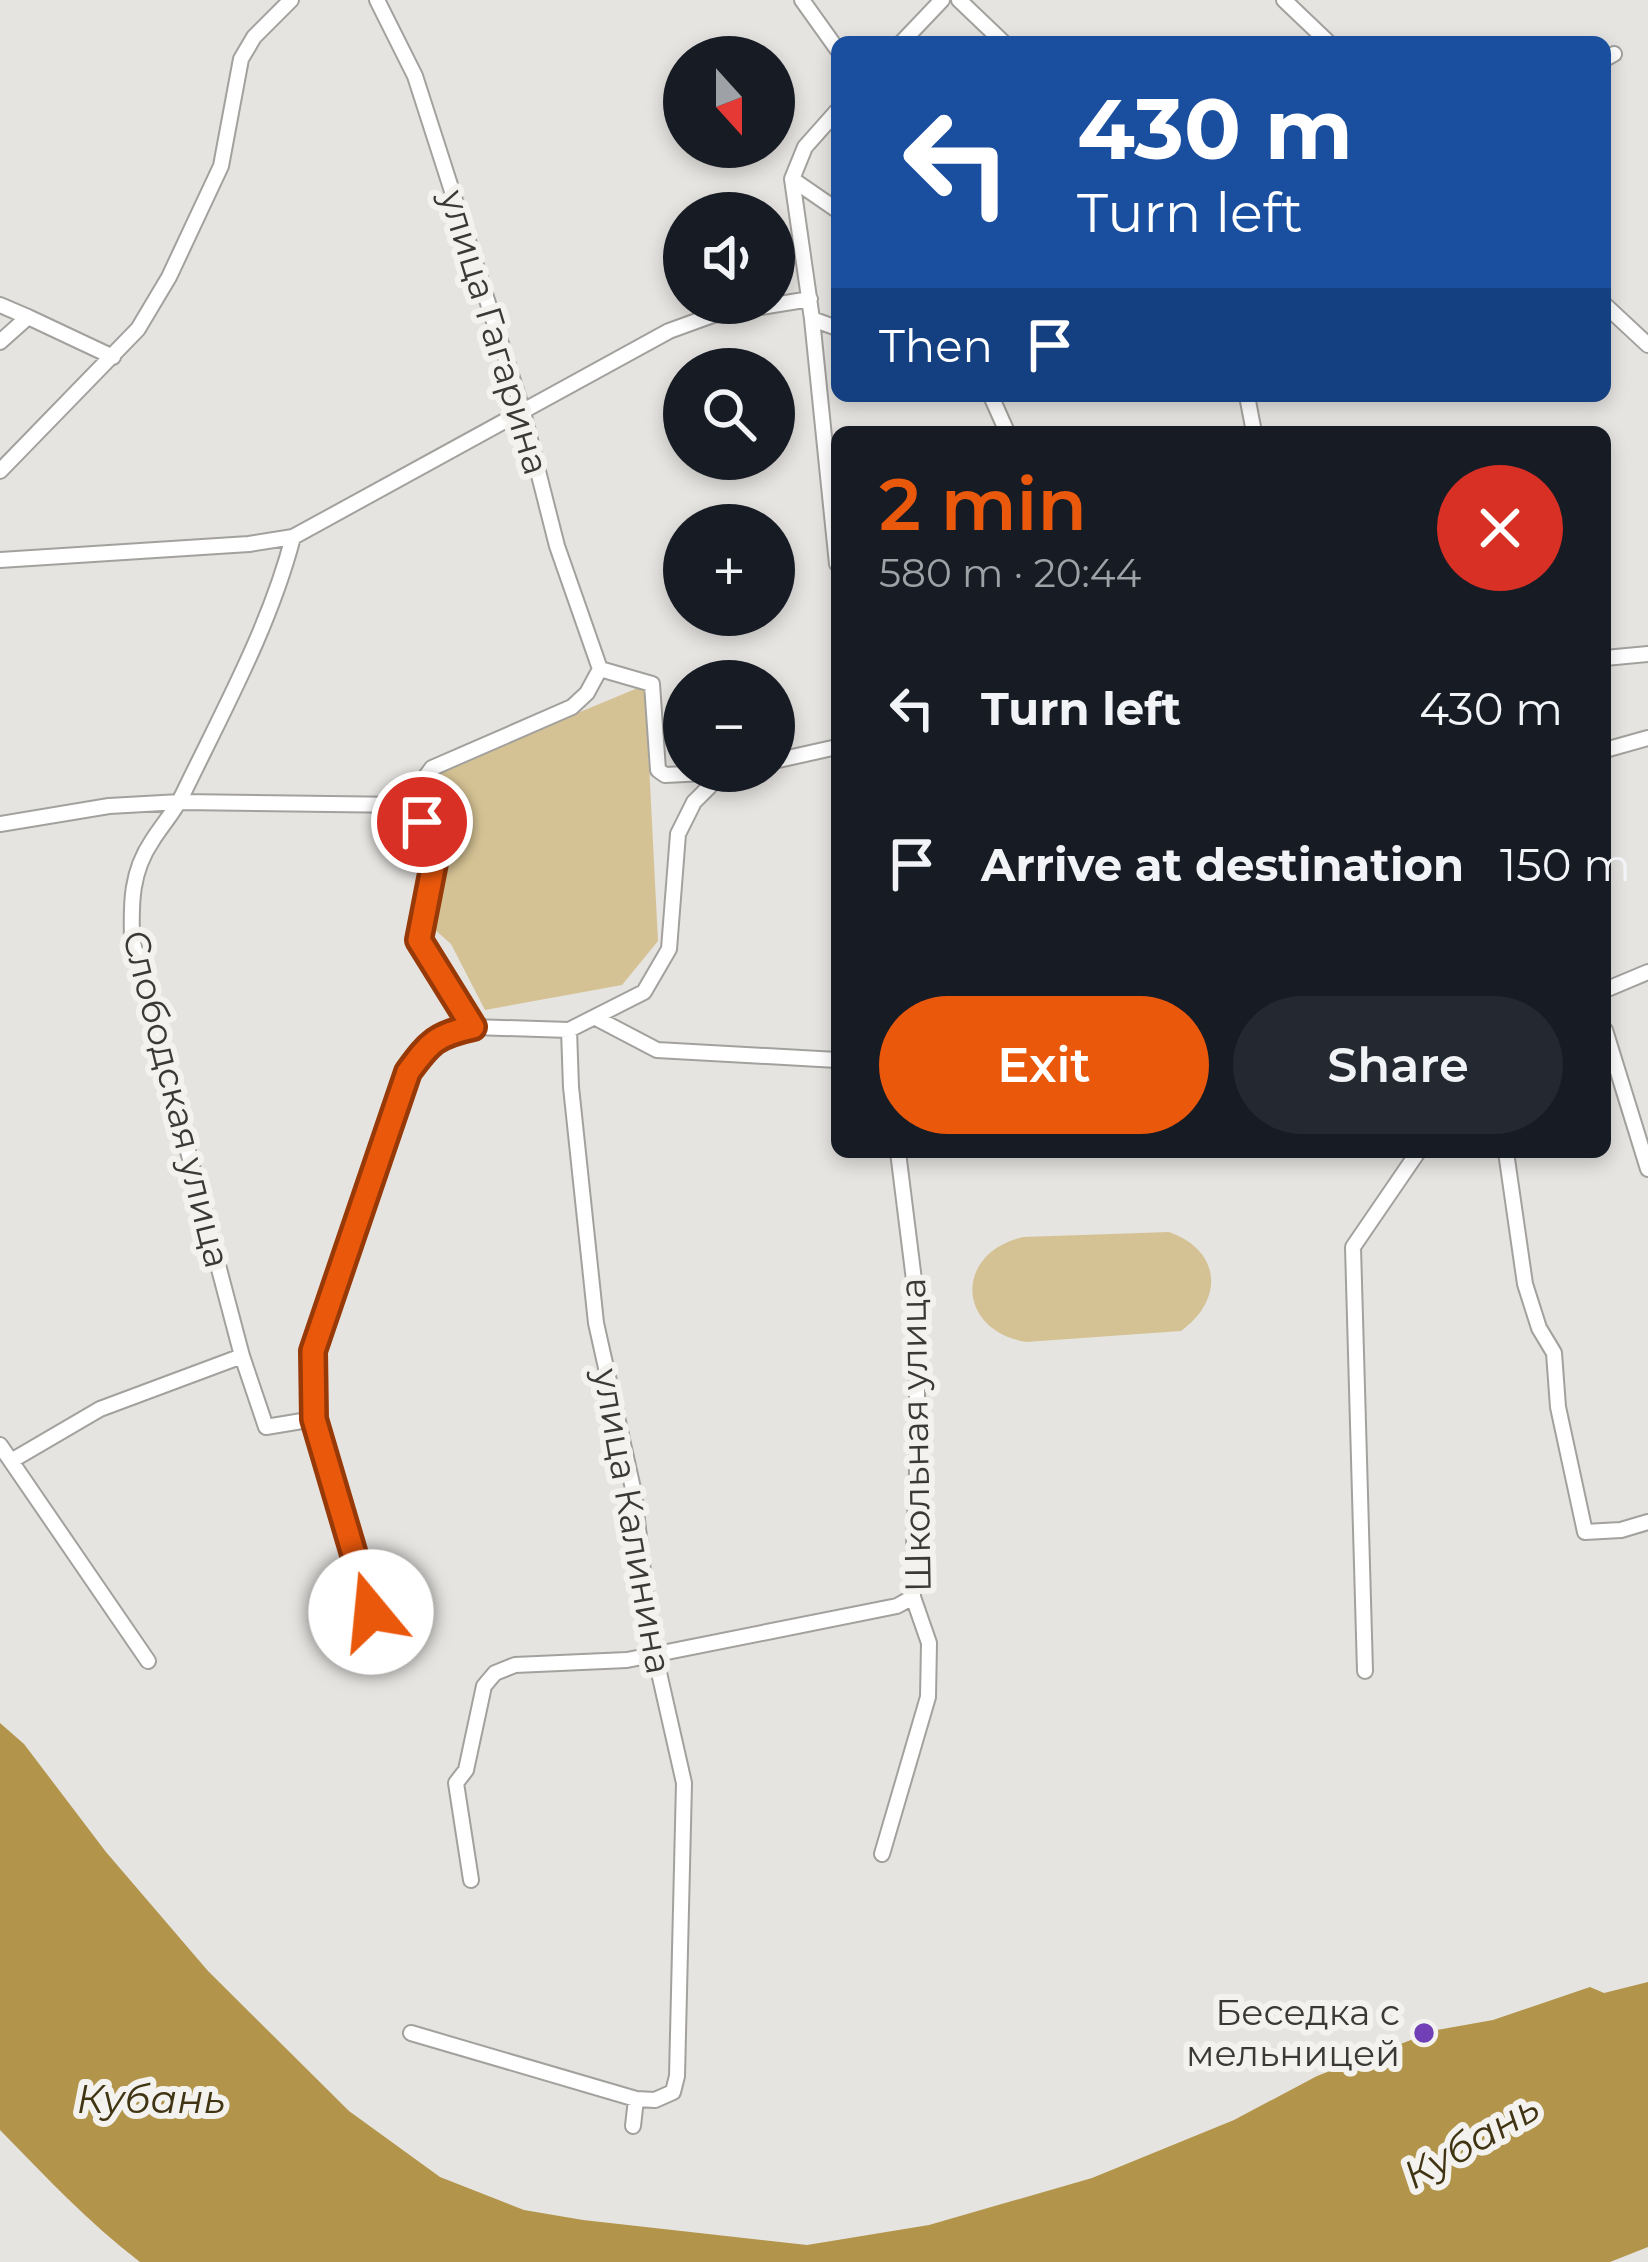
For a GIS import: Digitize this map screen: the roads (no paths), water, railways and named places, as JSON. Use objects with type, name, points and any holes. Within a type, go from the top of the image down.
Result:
[{"type":"street","points":[[0,471],[138,329],[169,277],[221,166],[242,59],[254,37],[291,0]]},
{"type":"street","name":"улица Гагарина","points":[[377,0],[416,76],[523,412],[557,546],[600,669]]},
{"type":"street","points":[[802,0],[831,41]]},
{"type":"street","points":[[908,36],[942,0]]},
{"type":"street","points":[[958,0],[997,36]]},
{"type":"street","points":[[1283,0],[1322,36]]},
{"type":"street","points":[[831,118],[805,147],[792,179],[810,299],[831,505]]},
{"type":"street","points":[[792,179],[831,206]]},
{"type":"street","points":[[0,560],[249,544],[293,536],[669,331],[713,315],[810,299]]},
{"type":"street","points":[[0,305],[113,357]]},
{"type":"street","points":[[1611,311],[1648,345]]},
{"type":"street","points":[[0,342],[28,316]]},
{"type":"street","points":[[812,319],[831,326]]},
{"type":"street","name":"Слободская улица","points":[[293,536],[281,581],[180,802],[149,844],[130,895],[132,939],[242,1356],[266,1427],[314,1419]]},
{"type":"street","points":[[1611,657],[1648,654]]},
{"type":"street","points":[[405,806],[425,772],[572,707],[587,693],[600,669],[652,684],[658,770],[663,774]]},
{"type":"street","points":[[1611,748],[1648,738]]},
{"type":"street","points":[[795,756],[831,748]]},
{"type":"street","points":[[371,1612],[314,1419],[313,1351],[408,1072],[443,1034],[473,1027],[569,1030],[644,992],[669,949],[678,834],[694,802],[705,792]]},
{"type":"street","points":[[0,824],[110,806],[180,802],[405,806],[422,822],[434,863],[419,940],[473,1027]]},
{"type":"street","points":[[1611,987],[1648,972]]},
{"type":"street","points":[[596,1018],[657,1050],[831,1060]]},
{"type":"street","name":"улица Калинина","points":[[569,1030],[596,1323],[634,1493],[655,1653],[684,1783],[677,2076],[674,2092],[655,2100],[636,2098]]},
{"type":"street","points":[[1611,1049],[1648,1169]]},
{"type":"street","name":"Школьная улица","points":[[882,1855],[928,1696],[929,1643],[914,1597],[916,1304],[899,1158]]},
{"type":"street","points":[[1366,1671],[1353,1247],[1414,1158]]},
{"type":"street","points":[[1507,1158],[1525,1284],[1539,1328],[1554,1353],[1558,1407],[1585,1532],[1621,1530],[1648,1522]]},
{"type":"street","points":[[11,1461],[100,1408],[242,1356]]},
{"type":"street","points":[[0,1445],[148,1661]]},
{"type":"street","points":[[471,1880],[456,1783],[466,1770],[484,1686],[495,1672],[515,1665],[627,1660],[897,1606],[914,1597]]},
{"type":"street","points":[[411,2033],[636,2098],[633,2126]]},
{"type":"water","name":"Кубань","points":[[0,1723],[24,1744],[106,1852],[208,1971],[349,2111],[440,2177],[524,2210],[807,2245],[929,2225],[1092,2178],[1234,2120],[1317,2076],[1437,2030],[1493,2020],[1590,1987],[1604,1993],[1648,1982],[1648,2247],[1610,2262],[140,2262],[0,2130]]},
{"type":"place","name":"Беседка с мельницей","points":[[1424,2033]]}]
